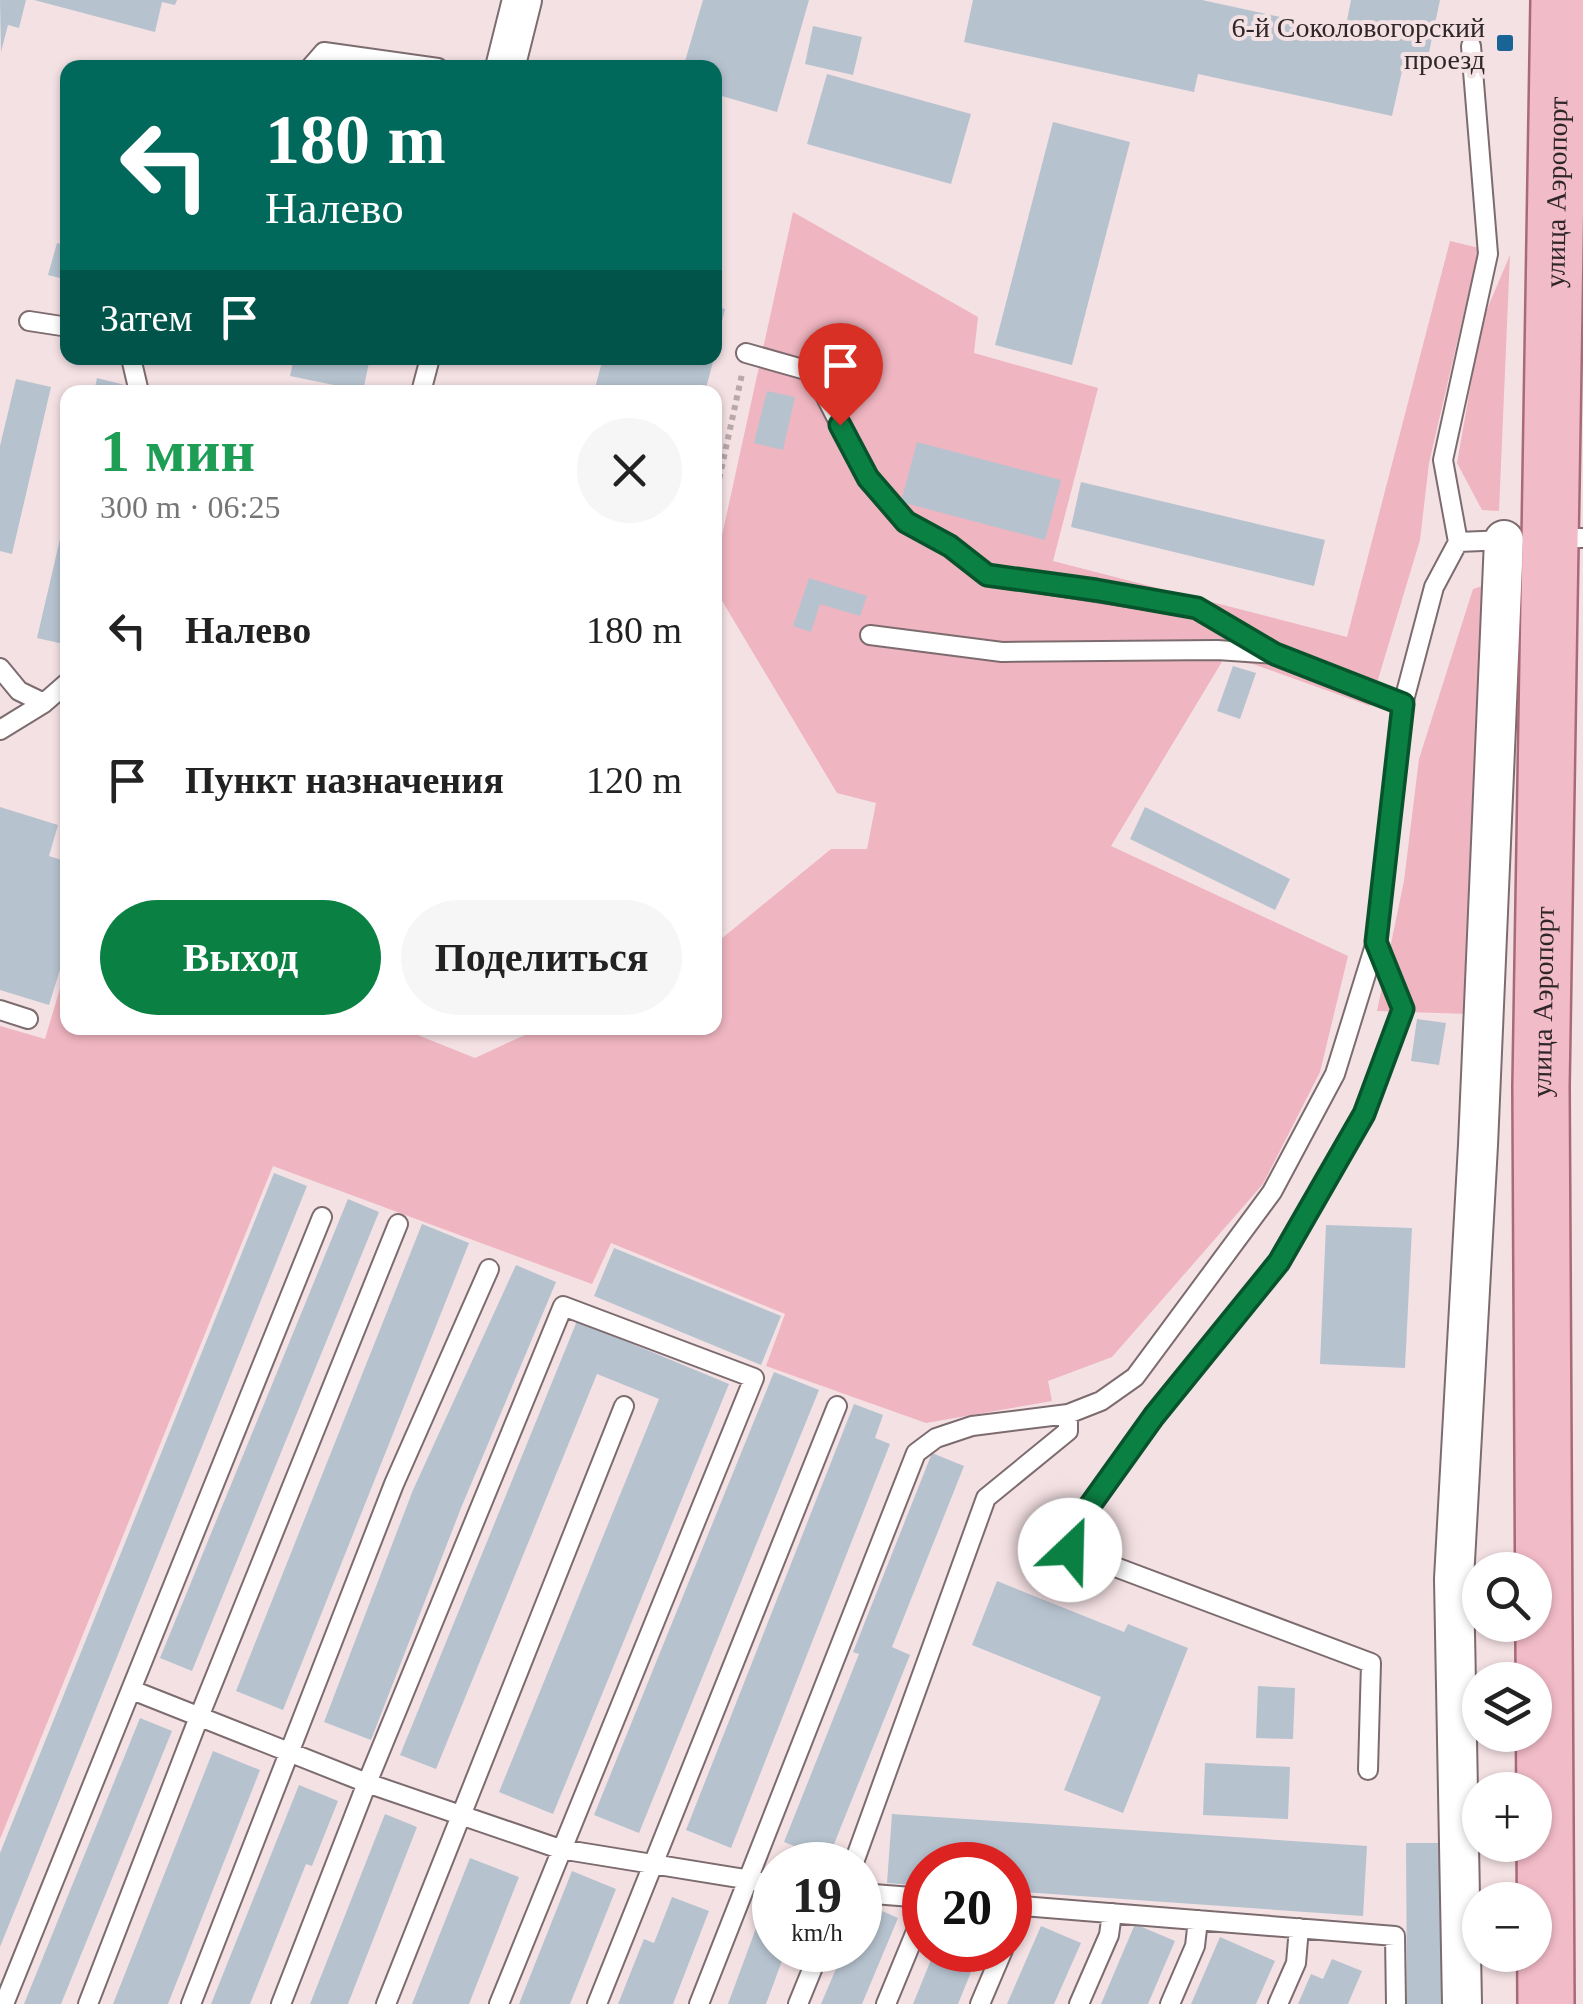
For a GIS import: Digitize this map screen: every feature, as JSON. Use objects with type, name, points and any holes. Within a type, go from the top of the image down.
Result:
[{"type":"main road","name":"улица Аэропорт","points":[[1546,2004],[1539,539],[1567,11]]},
{"type":"street","points":[[507,60],[522,0]]},
{"type":"street","points":[[1462,2004],[1454,1579],[1478,1144],[1539,539]]},
{"type":"lane","points":[[699,2004],[916,1453],[936,1438],[972,1426],[1068,1414],[1101,1401],[1135,1376],[1272,1192],[1335,1074],[1376,942],[1403,704],[1434,587],[1458,542],[1443,460],[1488,254],[1472,46]]},
{"type":"lane","points":[[317,60],[324,52],[381,60]]},
{"type":"lane","points":[[29,321],[60,326]]},
{"type":"lane","points":[[746,353],[813,372],[868,478],[906,522],[950,546],[987,575],[1197,608],[1275,654],[1403,704]]},
{"type":"lane","points":[[1458,542],[1539,539]]},
{"type":"lane","points":[[870,635],[1002,652],[1216,650],[1275,654]]},
{"type":"lane","points":[[0,668],[19,692],[44,702]]},
{"type":"lane","points":[[0,730],[60,689]]},
{"type":"lane","points":[[1368,1770],[1370,1662],[1070,1550],[1076,1525],[1154,1416],[1279,1262],[1364,1114],[1403,1009],[1376,942]]},
{"type":"lane","points":[[0,1010],[28,1019]]},
{"type":"lane","points":[[4,2004],[322,1217]]},
{"type":"lane","points":[[88,2004],[398,1224]]},
{"type":"lane","points":[[191,2004],[394,1484],[488,1269]]},
{"type":"lane","points":[[281,2004],[564,1306],[754,1378],[499,2004]]},
{"type":"lane","points":[[386,2004],[624,1406]]},
{"type":"lane","points":[[597,2004],[838,1406]]},
{"type":"lane","points":[[861,1842],[986,1498],[1068,1431],[1068,1414]]},
{"type":"lane","points":[[132,1690],[368,1783],[560,1848],[750,1878]]},
{"type":"lane","points":[[1032,1907],[1395,1936],[1396,2004]]},
{"type":"lane","points":[[1080,2004],[1109,1936],[1112,1913]]},
{"type":"lane","points":[[1170,2004],[1195,1946],[1198,1920]]},
{"type":"lane","points":[[1278,2004],[1296,1963],[1299,1928]]},
{"type":"lane","points":[[886,2004],[902,1965]]},
{"type":"lane","points":[[798,2004],[811,1972]]},
{"type":"lane","points":[[980,2004],[994,1972]]},
{"type":"path","points":[[722,465],[746,353]]},
{"type":"shaded area","points":[[793,212],[978,317],[974,353],[1098,388],[1053,561],[1347,637],[1450,241],[1479,248],[1429,463],[1420,540],[1370,706],[1253,664],[1223,660],[1111,846],[1348,956],[1320,1072],[1263,1184],[1112,1357],[1048,1381],[1052,1401],[926,1423],[766,1366],[785,1314],[611,1243],[592,1284],[273,1166],[0,1839],[0,1026],[45,1039],[60,989],[60,1035],[418,1035],[475,1058],[525,1035],[722,1035],[722,938],[831,849],[867,849],[876,803],[837,793],[722,601],[722,535]]},
{"type":"shaded area","points":[[1510,255],[1499,511],[1482,510],[1457,463],[1482,321]]},
{"type":"shaded area","points":[[1492,583],[1470,1014],[1377,1011],[1404,881],[1419,759],[1473,589]]},
{"type":"building","points":[[0,0],[26,0],[19,28],[8,25],[1,52]]},
{"type":"building","points":[[34,0],[177,0],[175,5],[162,2],[155,32]]},
{"type":"building","points":[[703,0],[809,0],[777,112],[722,96],[722,60],[685,60]]},
{"type":"building","points":[[973,0],[1202,0],[1345,31],[1351,0],[1440,0],[1428,57],[1406,53],[1392,116],[1198,74],[1194,92],[964,42]]},
{"type":"building","points":[[813,26],[862,37],[853,75],[805,64]]},
{"type":"building","points":[[827,74],[971,114],[951,184],[807,144]]},
{"type":"building","points":[[1053,122],[1130,142],[1072,365],[995,345]]},
{"type":"building","points":[[57,243],[60,244],[60,278],[48,275]]},
{"type":"building","points":[[292,365],[369,365],[364,385],[334,385],[290,376]]},
{"type":"building","points":[[601,365],[712,365],[707,385],[596,385]]},
{"type":"building","points":[[97,378],[125,385],[96,385]]},
{"type":"building","points":[[16,379],[51,387],[12,554],[0,551],[0,446]]},
{"type":"building","points":[[767,391],[795,397],[783,450],[754,443]]},
{"type":"building","points":[[917,442],[1061,480],[1045,540],[901,502]]},
{"type":"building","points":[[1081,482],[1325,540],[1314,586],[1071,527]]},
{"type":"building","points":[[60,539],[60,643],[37,638]]},
{"type":"building","points":[[809,578],[867,596],[860,616],[820,604],[811,632],[793,626]]},
{"type":"building","points":[[1233,666],[1256,673],[1240,719],[1217,711]]},
{"type":"building","points":[[0,807],[58,825],[49,856],[60,859],[60,970],[49,1005],[0,990]]},
{"type":"building","points":[[1145,807],[1290,879],[1275,910],[1130,839]]},
{"type":"building","points":[[1417,1019],[1446,1023],[1439,1065],[1411,1061]]},
{"type":"building","points":[[274,1173],[307,1186],[0,1947],[0,1853]]},
{"type":"building","points":[[348,1199],[379,1212],[192,1671],[160,1658]]},
{"type":"building","points":[[422,1224],[469,1243],[283,1710],[236,1691]]},
{"type":"building","points":[[1326,1225],[1412,1228],[1405,1368],[1320,1364]]},
{"type":"building","points":[[614,1248],[781,1316],[761,1365],[594,1296]]},
{"type":"building","points":[[516,1265],[556,1282],[461,1508],[371,1740],[324,1722],[413,1490]]},
{"type":"building","points":[[577,1321],[729,1384],[553,1814],[499,1792],[659,1399],[597,1374],[436,1769],[400,1755]]},
{"type":"building","points":[[774,1372],[819,1390],[639,1833],[594,1815]]},
{"type":"building","points":[[854,1404],[883,1415],[875,1438],[890,1444],[731,1848],[686,1830]]},
{"type":"building","points":[[932,1453],[964,1466],[892,1647],[910,1655],[835,1842],[784,1842],[859,1654],[853,1652]]},
{"type":"building","points":[[997,1581],[1124,1632],[1128,1624],[1188,1648],[1123,1813],[1064,1790],[1101,1697],[972,1645]]},
{"type":"building","points":[[1258,1686],[1295,1688],[1293,1739],[1256,1738]]},
{"type":"building","points":[[140,1718],[172,1731],[61,2004],[24,2004]]},
{"type":"building","points":[[213,1751],[260,1770],[168,2004],[113,2004]]},
{"type":"building","points":[[1205,1763],[1290,1767],[1288,1819],[1203,1815]]},
{"type":"building","points":[[299,1785],[338,1801],[312,1866],[306,1864],[250,2004],[211,2004]]},
{"type":"building","points":[[385,1814],[417,1827],[348,2004],[310,2004]]},
{"type":"building","points":[[892,1814],[1367,1846],[1363,1916],[1032,1893],[1032,1842],[902,1842],[902,1884],[887,1883]]},
{"type":"building","points":[[1406,1843],[1445,1843],[1447,2004],[1407,2004]]},
{"type":"building","points":[[470,1858],[519,1877],[469,2004],[412,2004]]},
{"type":"building","points":[[572,1871],[616,1889],[570,2004],[519,2004]]},
{"type":"building","points":[[672,1897],[709,1911],[673,2004],[618,2004],[644,1939],[654,1943]]},
{"type":"building","points":[[882,1911],[898,1918],[882,1956]]},
{"type":"building","points":[[1135,1924],[1175,1941],[1148,2004],[1101,2004]]},
{"type":"building","points":[[1041,1926],[1081,1943],[1054,2004],[1007,2004],[1021,1972],[1032,1972],[1032,1947]]},
{"type":"building","points":[[1220,1937],[1275,1961],[1256,2004],[1191,2004]]},
{"type":"building","points":[[752,1939],[752,1972],[778,1972],[766,2004],[728,2004]]},
{"type":"building","points":[[1332,1959],[1362,1971],[1348,2004],[1298,2004],[1311,1974],[1323,1979]]},
{"type":"building","points":[[835,1972],[875,1972],[862,2004],[821,2004]]},
{"type":"building","points":[[926,1972],[971,1972],[958,2004],[913,2004]]},
{"type":"place","name":"6-й Соколовогорский проезд","points":[[1505,43]]},
{"type":"route","points":[[840,425],[868,478],[906,522],[950,546],[987,575],[1197,608],[1275,654],[1403,704],[1376,942],[1403,1009],[1364,1114],[1279,1262],[1154,1416],[1076,1525],[1070,1550]]}]
